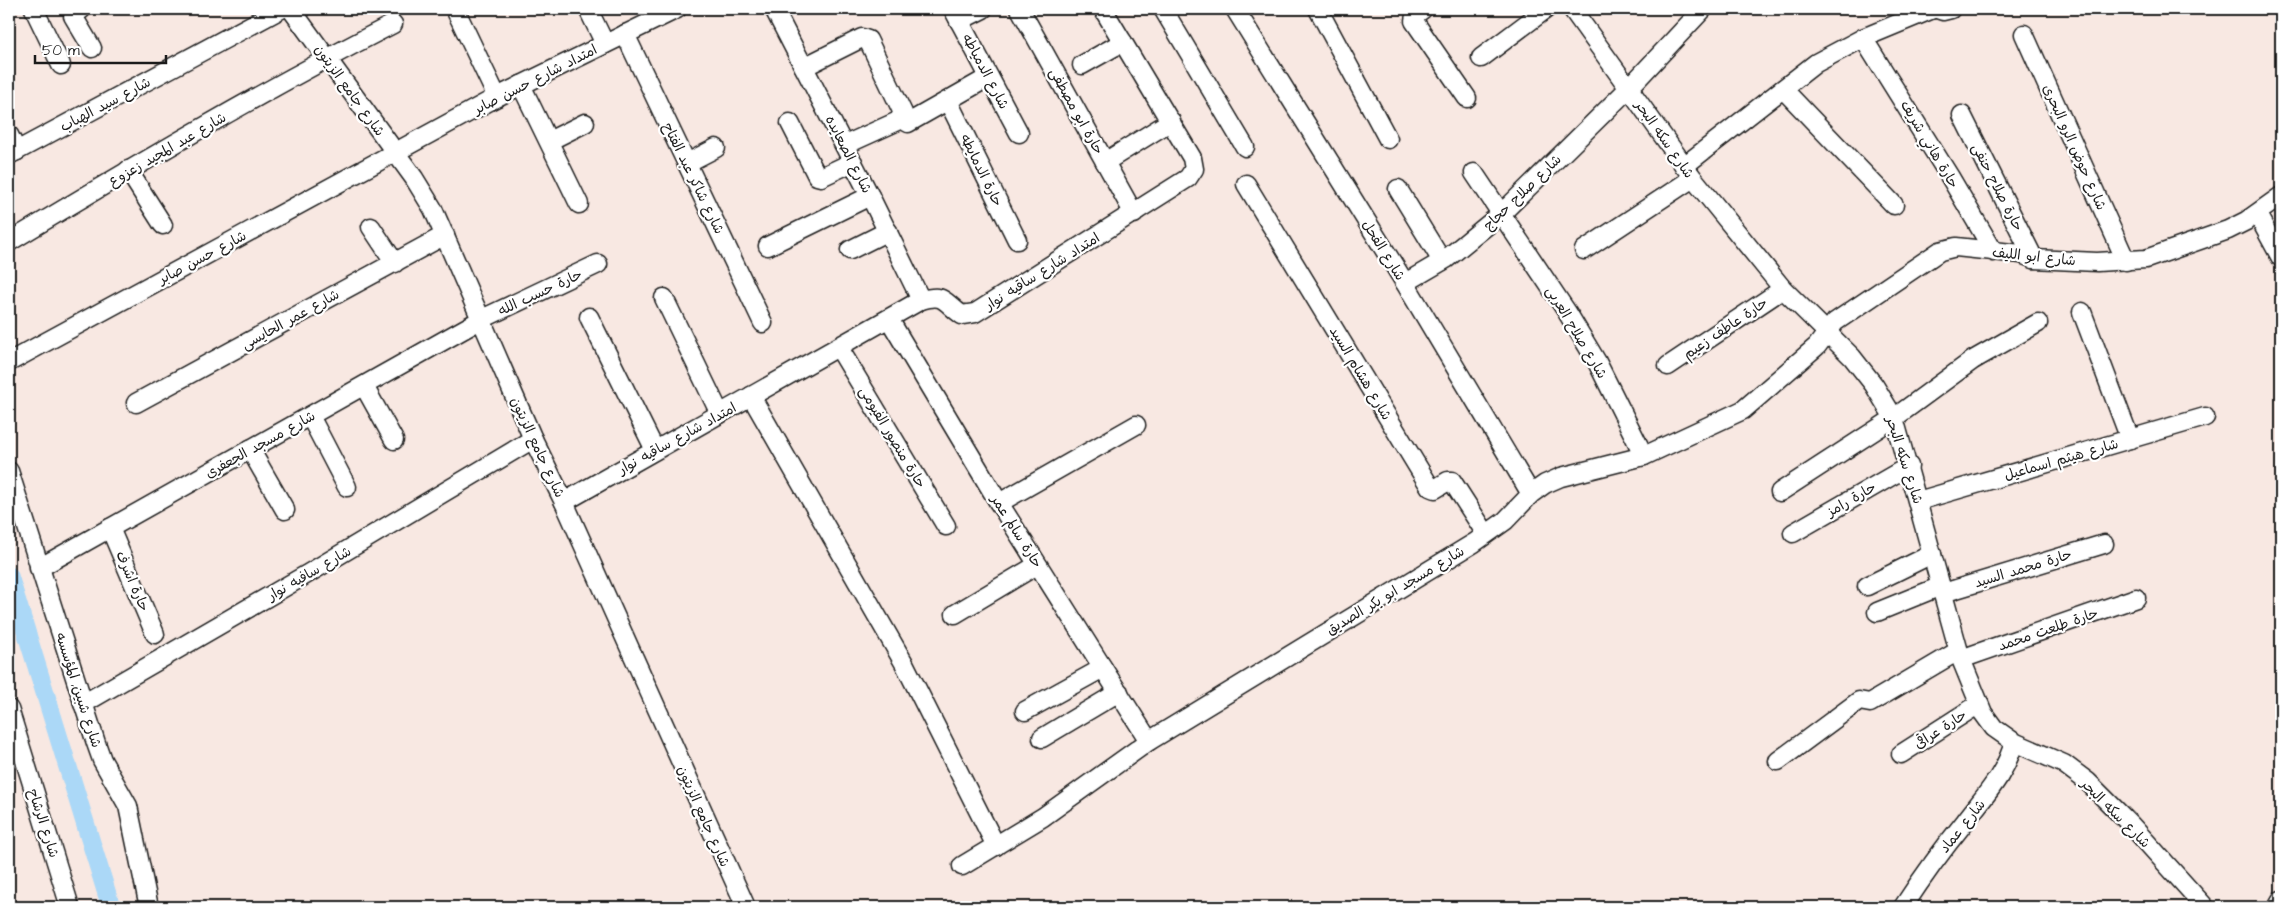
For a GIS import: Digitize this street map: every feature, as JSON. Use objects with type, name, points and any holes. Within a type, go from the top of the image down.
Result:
[{"type":"street","points":[[34,9],[61,65]]},
{"type":"street","points":[[82,9],[73,16],[92,48]]},
{"type":"street","name":"شارع سيد الهباب","points":[[13,153],[281,9]]},
{"type":"street","name":"شارع جامع الزيتون","points":[[291,9],[396,153],[433,209],[533,439],[564,502],[746,907]]},
{"type":"street","points":[[455,9],[496,97]]},
{"type":"street","points":[[588,9],[605,44]]},
{"type":"street","name":"امتداد شارع حسن صابر","points":[[396,153],[496,97],[677,9]]},
{"type":"street","name":"شارع الصعايده","points":[[774,9],[845,145],[921,300]]},
{"type":"street","points":[[956,15],[983,9]]},
{"type":"street","name":"حارة ابو مصطفى","points":[[1020,9],[1134,214]]},
{"type":"street","name":"امتداد شارع ساقيه نوار","points":[[564,502],[921,300],[933,297],[942,298],[962,315],[975,313],[1188,178],[1194,169],[1192,158],[1103,9]]},
{"type":"street","points":[[1163,9],[1245,146]]},
{"type":"street","name":"شارع الفحل","points":[[1235,9],[1405,283],[1531,494]]},
{"type":"street","points":[[1318,9],[1388,139]]},
{"type":"street","points":[[1423,9],[1414,15],[1414,21],[1466,98]]},
{"type":"street","points":[[1481,58],[1546,9]]},
{"type":"street","name":"شارع سكه البحر","points":[[1572,9],[1689,172],[1783,289],[1827,331],[1874,385],[1894,418],[1909,466],[1960,655],[1979,704],[1994,728],[2014,742],[2064,764],[2088,782],[2132,825],[2205,907]]},
{"type":"street","name":"شارع صلاح حجاج","points":[[1405,283],[1466,245],[1502,214],[1629,88],[1703,9]]},
{"type":"street","points":[[1584,250],[1689,172],[1783,89],[1816,63],[1863,38],[1933,9]]},
{"type":"street","points":[[1937,9],[1943,11],[1951,9]]},
{"type":"street","name":"شارع الدمياطه","points":[[956,15],[1019,133]]},
{"type":"street","name":"شارع عبد المجيد زعزوع","points":[[9,242],[128,170],[326,58],[393,24]]},
{"type":"street","name":"شارع شاكر عبد الفتاح","points":[[625,34],[763,323]]},
{"type":"street","name":"شارع حوض الرو البحرى","points":[[2024,34],[2126,261]]},
{"type":"street","points":[[804,67],[862,38],[868,40],[902,113],[898,121],[845,145]]},
{"type":"street","name":"حارة هاني شريف","points":[[1863,38],[1950,177],[1994,252]]},
{"type":"street","points":[[1082,65],[1123,42]]},
{"type":"street","points":[[908,123],[989,77]]},
{"type":"street","points":[[521,85],[579,204]]},
{"type":"street","points":[[1783,89],[1894,205]]},
{"type":"street","name":"حارة الدمايطه","points":[[948,101],[1017,240]]},
{"type":"street","name":"حارة صلاح حنفى","points":[[1962,115],[2034,259]]},
{"type":"street","points":[[1105,162],[1171,121]]},
{"type":"street","points":[[549,141],[585,123]]},
{"type":"street","points":[[790,123],[817,176],[821,177],[853,162]]},
{"type":"street","points":[[9,135],[13,153]]},
{"type":"street","points":[[687,163],[716,148]]},
{"type":"street","name":"شارع حسن صابر","points":[[9,362],[396,153]]},
{"type":"street","points":[[128,170],[163,225]]},
{"type":"street","name":"شارع صلاح العربى","points":[[1474,173],[1572,320],[1621,408],[1644,456]]},
{"type":"street","name":"شارع هشام السيد","points":[[1246,184],[1430,487],[1435,490],[1448,481],[1452,481],[1486,534]]},
{"type":"street","points":[[1398,189],[1442,261]]},
{"type":"street","points":[[768,246],[870,196]]},
{"type":"street","name":"شارع ابو الليف","points":[[1827,331],[1835,322],[1940,251],[1956,248],[2021,254],[2034,259],[2097,262],[2156,257],[2228,230],[2257,214],[2281,196]]},
{"type":"street","points":[[2257,214],[2281,258]]},
{"type":"street","points":[[371,227],[395,263]]},
{"type":"street","points":[[850,250],[888,232]]},
{"type":"street","name":"شارع عمر الحايسى","points":[[136,404],[445,235]]},
{"type":"street","name":"حارة حسب الله","points":[[482,320],[598,264]]},
{"type":"street","name":"حارة عاطف زعيم","points":[[1668,366],[1783,289]]},
{"type":"street","points":[[664,298],[720,414]]},
{"type":"street","points":[[2082,312],[2130,439]]},
{"type":"street","points":[[589,317],[656,450]]},
{"type":"street","name":"حارة سالم عمر","points":[[888,319],[1037,565],[1149,741]]},
{"type":"street","name":"شارع مسجد الجعفرى","points":[[39,568],[482,320]]},
{"type":"street","points":[[1780,492],[1894,418],[1973,360],[2038,323]]},
{"type":"street","name":"شارع مسجد ابو بكر الصديق","points":[[962,866],[1043,817],[1149,741],[1486,534],[1510,516],[1531,494],[1561,477],[1644,456],[1743,410],[1817,346],[1827,331]]},
{"type":"street","name":"حارة منصور الفيومى","points":[[839,348],[946,526]]},
{"type":"street","points":[[364,386],[394,440]]},
{"type":"street","points":[[751,396],[904,663],[996,846]]},
{"type":"street","points":[[310,416],[347,486]]},
{"type":"street","name":"شارع هيثم اسماعيل","points":[[1918,501],[2205,417]]},
{"type":"street","points":[[999,503],[1136,425]]},
{"type":"street","name":"شارع سافيه نوار","points":[[83,704],[309,573],[533,439]]},
{"type":"street","points":[[250,450],[285,510]]},
{"type":"street","name":"حارة رامز","points":[[1794,533],[1909,466]]},
{"type":"street","name":"شارع شبين, المؤسسه","points":[[9,471],[102,760],[128,806],[150,907]]},
{"type":"street","name":"حارة اشرف","points":[[110,528],[155,634]]},
{"type":"street","name":"حارة محمد السيد","points":[[1877,612],[1942,589],[2104,544]]},
{"type":"street","points":[[1867,586],[1932,554]]},
{"type":"street","points":[[955,614],[1037,565]]},
{"type":"street","name":"حارة طلعت محمد","points":[[1778,761],[1859,701],[1872,702],[1960,655],[2136,598]]},
{"type":"street","points":[[1026,711],[1104,668]]},
{"type":"street","points":[[1042,738],[1118,692]]},
{"type":"street","name":"حارة عراقى","points":[[1901,754],[1979,704]]},
{"type":"street","name":"شارع الرشاح","points":[[9,709],[70,907]]},
{"type":"street","name":"شارع عماد","points":[[1903,907],[1939,854],[1994,786],[2006,765],[2014,742]]},
{"type":"street","points":[[2277,907],[2281,900]]},
{"type":"waterway","points":[[9,576],[111,907]]}]
